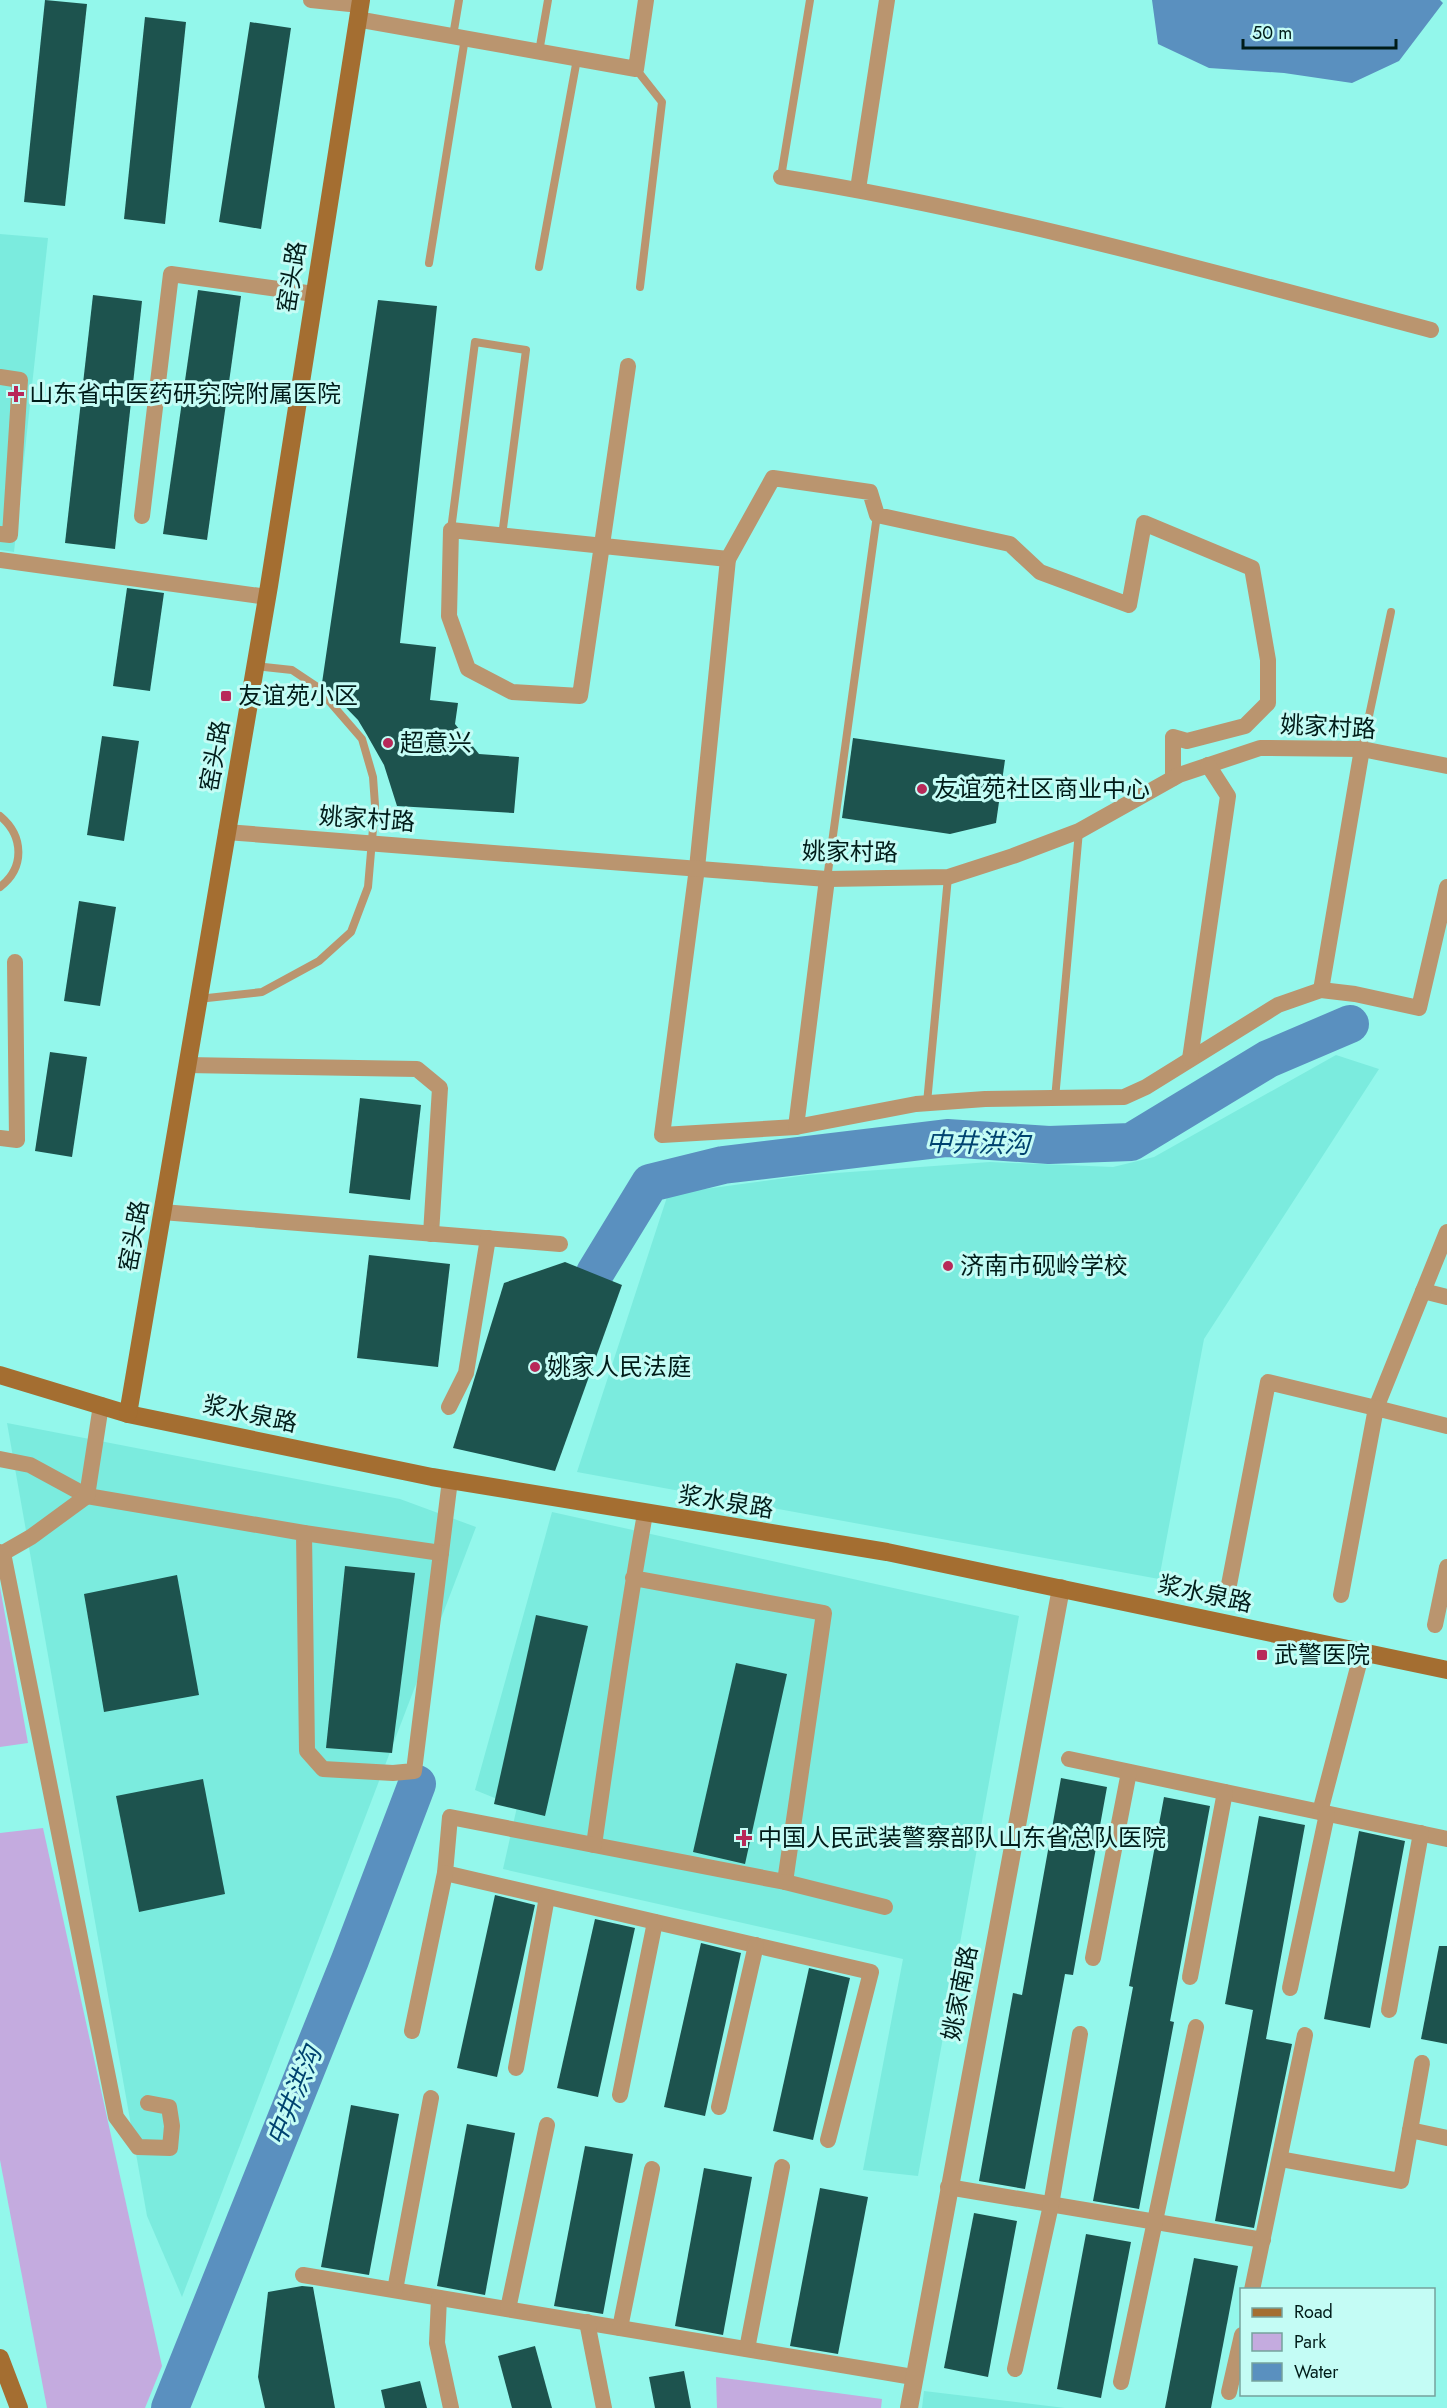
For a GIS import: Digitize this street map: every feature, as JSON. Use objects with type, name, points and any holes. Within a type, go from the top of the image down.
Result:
[{"type":"main road","name":"窑头路","points":[[128,1414],[267,597],[361,8]]},
{"type":"main road","name":"浆水泉路","points":[[0,1375],[128,1414],[450,1480],[645,1514],[887,1552],[1447,1670]]},
{"type":"main road","points":[[0,2358],[19,2408]]},
{"type":"street","points":[[311,0],[361,8],[459,37],[636,69],[646,0]]},
{"type":"street","points":[[858,189],[887,0]]},
{"type":"street","points":[[781,177],[858,189],[1092,240],[1431,330]]},
{"type":"street","points":[[142,516],[171,274],[314,294]]},
{"type":"street","points":[[628,366],[603,546],[580,696],[512,692],[468,669],[449,616],[451,530],[502,536],[603,546],[728,559]]},
{"type":"street","points":[[0,377],[20,380],[10,535],[0,534]]},
{"type":"street","points":[[1173,778],[1173,737],[1187,741],[1245,726],[1268,703],[1268,660],[1252,568],[1144,523],[1129,605],[1040,572],[1010,544],[877,515],[870,492],[773,478],[728,559],[697,868],[662,1135],[796,1127],[927,1103],[985,1099],[1124,1098],[1146,1087],[1278,1005],[1321,990],[1355,994],[1419,1008],[1447,887]]},
{"type":"street","points":[[0,560],[267,597]]},
{"type":"street","name":"姚家村路","points":[[226,832],[827,879],[948,877],[1079,831],[1173,778],[1260,748],[1362,749],[1447,766]]},
{"type":"street","points":[[1321,990],[1362,749]]},
{"type":"street","points":[[1190,1059],[1228,796],[1208,765]]},
{"type":"street","points":[[796,1127],[827,879]]},
{"type":"street","points":[[0,1138],[17,1140],[15,962]]},
{"type":"street","points":[[187,1065],[417,1069],[440,1088],[431,1234]]},
{"type":"street","points":[[162,1212],[560,1244]]},
{"type":"street","points":[[1341,1594],[1376,1408],[1447,1232]]},
{"type":"street","points":[[450,1407],[466,1373],[488,1238]]},
{"type":"street","points":[[1423,1291],[1447,1297]]},
{"type":"street","points":[[1228,1590],[1268,1382],[1447,1426]]},
{"type":"street","points":[[101,1405],[87,1496],[31,1537],[2,1552],[116,2117],[138,2147],[170,2148],[172,2126],[169,2107],[148,2103]]},
{"type":"street","points":[[0,1459],[30,1465],[87,1496],[304,1533],[441,1553]]},
{"type":"street","points":[[304,1533],[307,1751],[323,1769],[393,1773],[414,1771],[450,1480]]},
{"type":"street","points":[[594,1845],[633,1578],[645,1514]]},
{"type":"street","points":[[1436,1625],[1447,1567]]},
{"type":"street","points":[[633,1578],[824,1613],[785,1882]]},
{"type":"street","name":"姚家南路","points":[[909,2408],[948,2187],[1061,1588]]},
{"type":"street","points":[[1290,1988],[1323,1813],[1362,1652]]},
{"type":"street","points":[[1069,1759],[1447,1839]]},
{"type":"street","points":[[1093,1958],[1129,1772]]},
{"type":"street","points":[[1190,1977],[1225,1792]]},
{"type":"street","points":[[412,2031],[445,1873],[450,1817],[785,1882],[885,1907]]},
{"type":"street","points":[[1389,2010],[1421,1833]]},
{"type":"street","points":[[445,1873],[871,1972],[828,2140]]},
{"type":"street","points":[[516,2068],[547,1897]]},
{"type":"street","points":[[620,2095],[655,1922]]},
{"type":"street","points":[[719,2107],[756,1945]]},
{"type":"street","points":[[1121,2382],[1196,2027]]},
{"type":"street","points":[[1015,2368],[1051,2205],[1080,2034]]},
{"type":"street","points":[[1252,2288],[1305,2035]]},
{"type":"street","points":[[1280,2159],[1401,2181],[1422,2063]]},
{"type":"street","points":[[395,2290],[430,2098]]},
{"type":"street","points":[[508,2309],[547,2125]]},
{"type":"street","points":[[1410,2130],[1447,2138]]},
{"type":"street","points":[[747,2349],[782,2167]]},
{"type":"street","points":[[620,2328],[652,2169]]},
{"type":"street","points":[[948,2187],[1263,2240]]},
{"type":"street","points":[[303,2275],[913,2377]]},
{"type":"street","points":[[439,2298],[437,2343],[451,2408]]},
{"type":"street","points":[[586,2322],[604,2408]]},
{"type":"street","points":[[1229,2392],[1240,2344]]},
{"type":"lane","points":[[429,262],[459,37],[459,0]]},
{"type":"lane","points":[[539,52],[548,0]]},
{"type":"lane","points":[[781,177],[810,0]]},
{"type":"lane","points":[[539,267],[576,59]]},
{"type":"lane","points":[[636,69],[662,102],[640,287]]},
{"type":"lane","points":[[451,530],[475,342],[526,350],[502,536]]},
{"type":"lane","points":[[827,879],[877,515]]},
{"type":"lane","points":[[1362,749],[1391,612]]},
{"type":"lane","points":[[198,999],[262,992],[319,961],[351,932],[368,887],[375,805],[374,777],[362,739],[316,686],[292,670],[255,666]]},
{"type":"lane","points":[[0,816],[12,827],[18,840],[19,855],[16,869],[8,881],[0,887]]},
{"type":"lane","points":[[1055,1099],[1079,831]]},
{"type":"lane","points":[[927,1103],[948,877]]},
{"type":"shaded area","name":"山东省中医药研究院附属医院","points":[[0,234],[48,238],[14,552],[0,550]]},
{"type":"shaded area","name":"济南市砚岭学校","points":[[1336,1055],[1379,1069],[1204,1339],[1159,1579],[577,1472],[668,1194],[808,1175],[990,1162],[1113,1167],[1154,1157]]},
{"type":"shaded area","points":[[7,1423],[400,1499],[476,1527],[182,2297],[147,2216]]},
{"type":"shaded area","name":"中国人民武装警察部队山东省总队医院","points":[[552,1512],[1019,1616],[918,2176],[863,2170],[903,1959],[503,1869],[517,1807],[475,1790]]},
{"type":"shaded area","points":[[924,2391],[1065,2408],[922,2408]]},
{"type":"green space","points":[[0,1587],[28,1743],[0,1747]]},
{"type":"green space","points":[[43,1828],[162,2366],[145,2408],[47,2408],[0,2160],[0,1833]]},
{"type":"green space","points":[[716,2377],[882,2399],[881,2408],[717,2408]]},
{"type":"water","points":[[1152,0],[1440,0],[1443,3],[1399,61],[1352,83],[1284,73],[1209,68],[1158,44]]},
{"type":"building","points":[[45,0],[87,4],[65,206],[24,202]]},
{"type":"building","points":[[145,17],[186,22],[165,224],[124,219]]},
{"type":"building","points":[[250,22],[291,28],[261,229],[219,222]]},
{"type":"building","points":[[198,290],[241,296],[207,540],[163,534]]},
{"type":"building","points":[[93,295],[142,301],[115,549],[65,543]]},
{"type":"building","points":[[378,300],[437,306],[400,643],[436,647],[430,700],[458,703],[455,724],[479,754],[519,757],[514,813],[397,806],[384,765],[358,720],[322,683]]},
{"type":"building","points":[[127,588],[164,593],[150,691],[113,686]]},
{"type":"building","points":[[102,736],[139,741],[124,841],[87,835]]},
{"type":"building","name":"友谊苑社区商业中心","points":[[853,738],[1005,760],[996,823],[950,834],[842,818]]},
{"type":"building","points":[[79,901],[116,907],[100,1006],[64,1001]]},
{"type":"building","points":[[50,1052],[87,1057],[72,1157],[35,1151]]},
{"type":"building","points":[[360,1098],[421,1105],[410,1200],[349,1193]]},
{"type":"building","points":[[369,1255],[450,1264],[438,1367],[357,1358]]},
{"type":"building","name":"姚家人民法庭","points":[[565,1262],[622,1285],[555,1471],[453,1448],[504,1283]]},
{"type":"building","points":[[345,1566],[415,1573],[392,1753],[326,1748]]},
{"type":"building","points":[[177,1575],[199,1695],[104,1712],[84,1594]]},
{"type":"building","points":[[536,1615],[588,1626],[545,1816],[494,1804]]},
{"type":"building","points":[[736,1663],[787,1674],[745,1864],[693,1852]]},
{"type":"building","points":[[1061,1778],[1107,1787],[1073,1975],[1065,1974],[1025,2189],[979,2181],[1013,1993],[1022,1995]]},
{"type":"building","points":[[203,1779],[225,1894],[139,1912],[116,1796]]},
{"type":"building","points":[[1164,1797],[1210,1806],[1170,2021],[1174,2022],[1139,2209],[1093,2201],[1133,1987],[1129,1986]]},
{"type":"building","points":[[1259,1816],[1305,1825],[1266,2039],[1292,2044],[1254,2228],[1215,2221],[1253,2010],[1225,2004]]},
{"type":"building","points":[[1359,1831],[1405,1841],[1370,2028],[1324,2019]]},
{"type":"building","points":[[495,1895],[535,1905],[497,2077],[457,2068]]},
{"type":"building","points":[[595,1919],[635,1928],[598,2097],[557,2088]]},
{"type":"building","points":[[701,1943],[741,1953],[705,2116],[664,2107]]},
{"type":"building","points":[[1439,1946],[1447,1946],[1447,2044],[1421,2039]]},
{"type":"building","points":[[809,1968],[850,1978],[813,2140],[773,2131]]},
{"type":"building","points":[[351,2105],[399,2114],[369,2275],[321,2267]]},
{"type":"building","points":[[467,2124],[515,2133],[485,2295],[437,2286]]},
{"type":"building","points":[[585,2146],[633,2154],[603,2314],[554,2306]]},
{"type":"building","points":[[704,2168],[752,2177],[723,2335],[675,2326]]},
{"type":"building","points":[[820,2188],[868,2197],[838,2354],[790,2346]]},
{"type":"building","points":[[974,2213],[1017,2221],[988,2377],[944,2368]]},
{"type":"building","points":[[1086,2234],[1131,2242],[1101,2398],[1057,2389]]},
{"type":"building","points":[[1194,2258],[1238,2266],[1211,2408],[1165,2408]]},
{"type":"building","points":[[302,2286],[313,2287],[335,2408],[265,2408],[258,2377],[268,2292]]},
{"type":"building","points":[[535,2346],[552,2408],[512,2408],[498,2356]]},
{"type":"building","points":[[684,2371],[691,2408],[655,2408],[649,2377]]},
{"type":"building","points":[[420,2381],[427,2408],[385,2408],[381,2390]]},
{"type":"waterway","name":"中井洪沟","points":[[595,1273],[650,1183],[723,1165],[947,1138],[1049,1145],[1131,1142],[1268,1059],[1350,1024]]},
{"type":"waterway","name":"中井洪沟","points":[[170,2408],[350,1960],[417,1784]]},
{"type":"place","name":"山东省中医药研究院附属医院","points":[[16,394]]},
{"type":"place","name":"友谊苑小区","points":[[226,696]]},
{"type":"place","name":"超意兴","points":[[388,743]]},
{"type":"place","name":"友谊苑社区商业中心","points":[[922,789]]},
{"type":"place","name":"济南市砚岭学校","points":[[948,1266]]},
{"type":"place","name":"姚家人民法庭","points":[[535,1367]]},
{"type":"place","name":"武警医院","points":[[1262,1655]]},
{"type":"place","name":"中国人民武装警察部队山东省总队医院","points":[[744,1838]]}]
